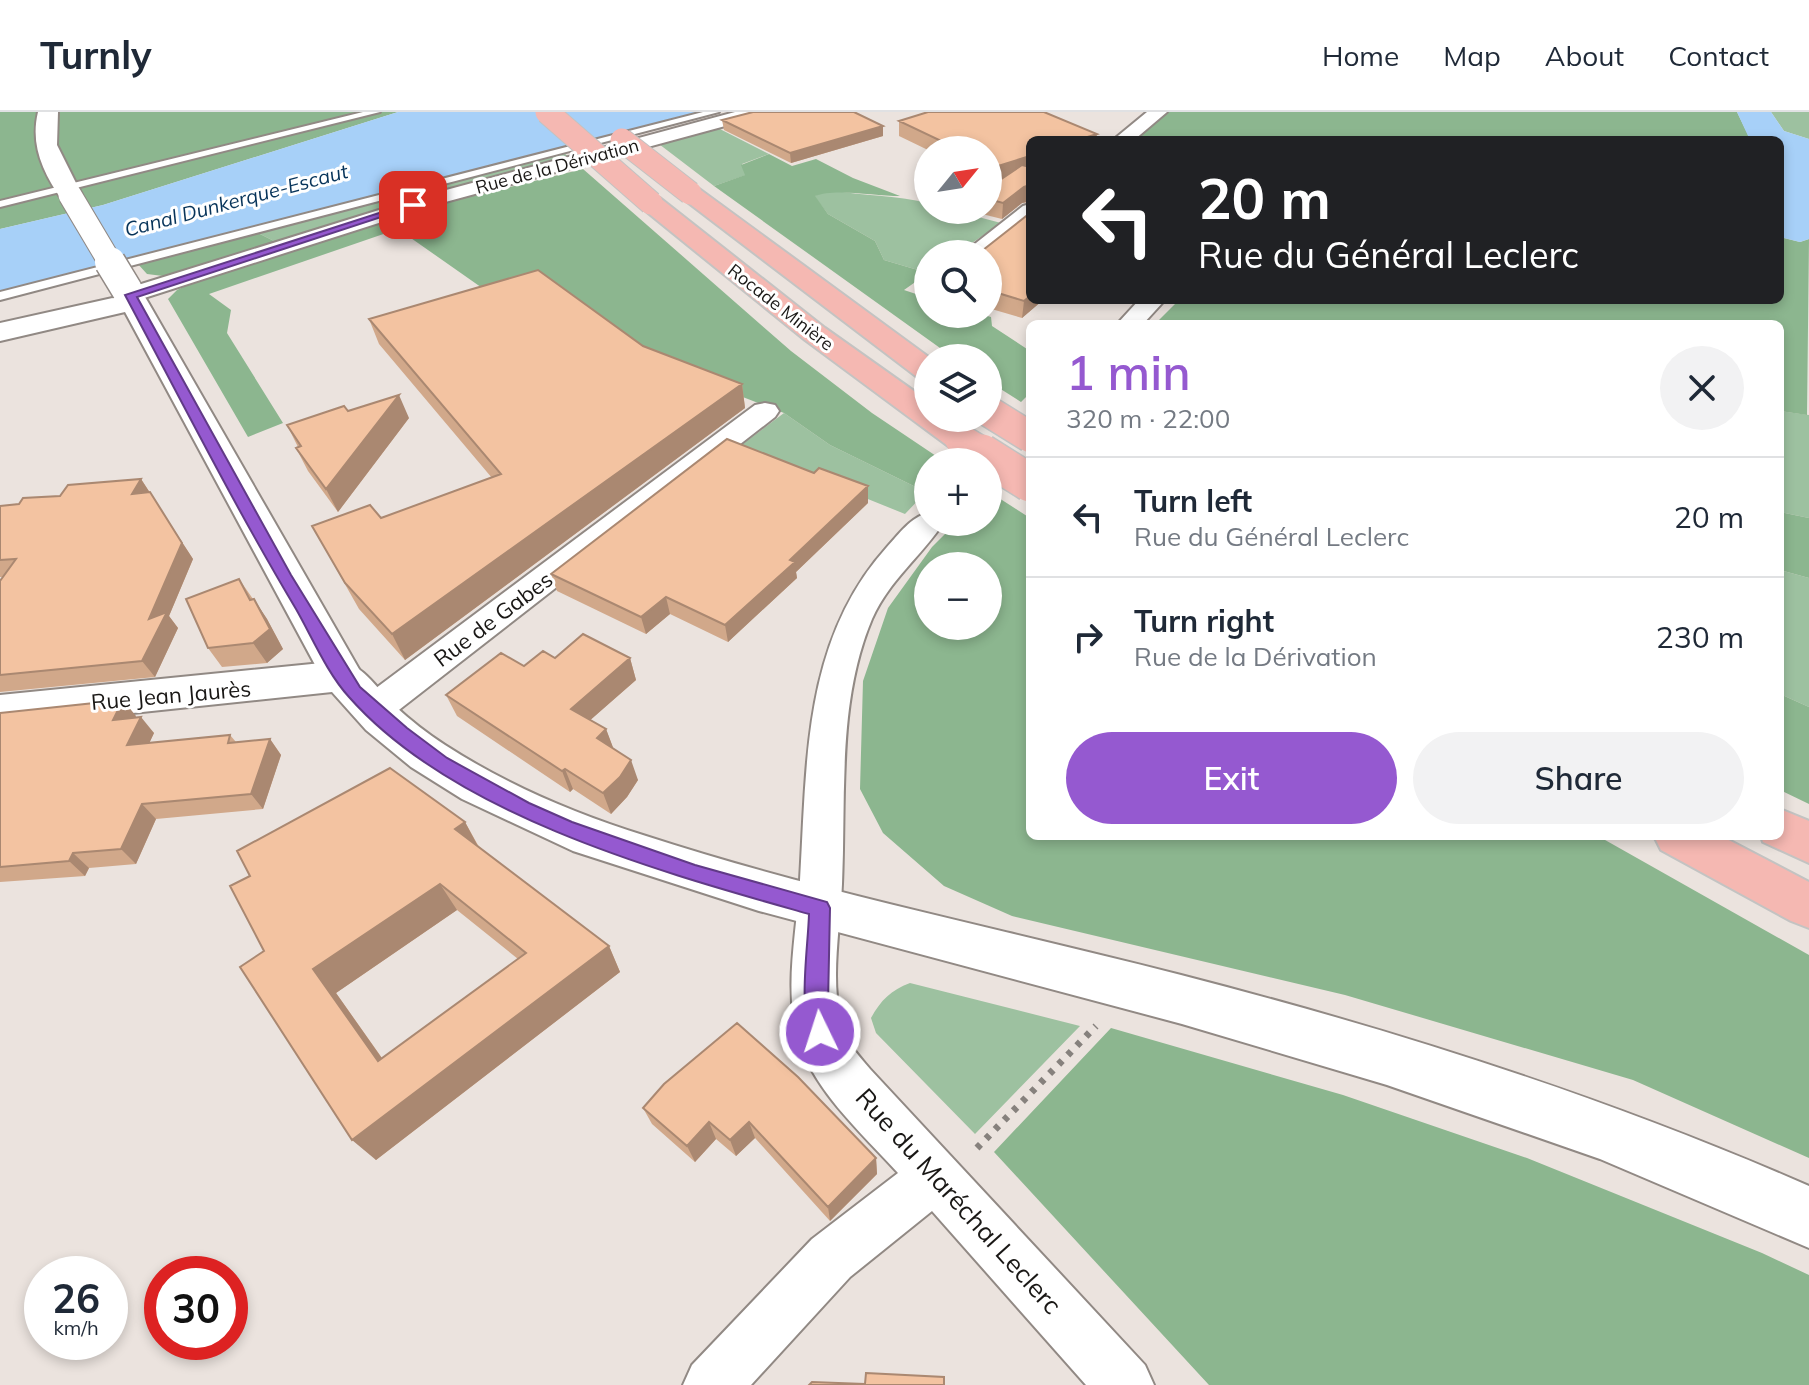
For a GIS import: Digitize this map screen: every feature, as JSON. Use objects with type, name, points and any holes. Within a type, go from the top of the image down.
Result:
[{"type":"highway","name":"Rocade Minière","points":[[547,112],[651,203],[815,334],[960,439],[1026,480]]},
{"type":"highway","name":"Rocade Minière","points":[[601,121],[690,193],[914,361]]},
{"type":"highway","points":[[1002,420],[1026,435]]},
{"type":"highway","points":[[1784,830],[1809,843]]},
{"type":"highway","points":[[1685,840],[1809,906]]},
{"type":"street","points":[[48,112],[44,127],[45,147],[68,192],[130,296],[342,676],[373,710],[440,763],[523,809],[695,873],[1237,1015],[1406,1063],[1641,1144],[1809,1217]]},
{"type":"street","name":"Rue de la Dérivation","points":[[130,296],[431,200],[756,112]]},
{"type":"street","points":[[1127,136],[1158,112]]},
{"type":"street","points":[[991,240],[1026,213]]},
{"type":"street","points":[[0,332],[130,296]]},
{"type":"street","points":[[1133,320],[1149,304]]},
{"type":"street","name":"Rue de Gabes","points":[[373,710],[765,411]]},
{"type":"street","points":[[1002,449],[1026,426]]},
{"type":"street","name":"Rue du Maréchal Leclerc","points":[[916,536],[878,577],[857,614],[841,662],[831,728],[820,908],[817,1004],[820,1032],[831,1056],[853,1086],[1125,1385]]},
{"type":"street","name":"Rue Jean Jaurès","points":[[0,711],[342,676]]},
{"type":"street","points":[[712,1385],[831,1258],[937,1175]]},
{"type":"lane","points":[[0,204],[68,192],[375,112]]},
{"type":"lane","points":[[0,296],[714,112]]},
{"type":"path","points":[[937,1175],[970,1155],[1093,1029]]},
{"type":"green space","points":[[0,112],[398,112],[103,205],[0,229]]},
{"type":"green space","points":[[1168,112],[1737,112],[1749,136],[1138,136]]},
{"type":"green space","points":[[1771,112],[1809,112],[1809,139],[1784,131]]},
{"type":"green space","points":[[714,126],[769,154],[742,164],[746,175],[714,186],[655,141]]},
{"type":"green space","points":[[564,153],[570,158],[280,244],[256,232]]},
{"type":"green space","points":[[769,154],[792,166],[816,159],[853,178],[900,196],[844,192],[815,196],[828,214],[875,241],[884,260],[914,269],[914,283],[904,290],[914,293],[914,328],[995,328],[1026,348],[1026,397],[1021,402],[1002,390],[1002,344],[934,344],[714,186],[745,175],[741,165]]},
{"type":"green space","points":[[583,169],[791,351],[872,413],[924,448],[914,448],[914,486],[830,445],[784,413],[650,361],[615,381],[398,229],[209,294],[231,310],[227,333],[283,423],[248,437],[168,299],[177,290],[205,277],[453,197],[478,195]]},
{"type":"green space","points":[[830,190],[914,200],[914,224],[1000,224],[976,240],[914,240],[914,269],[884,260],[875,241],[828,214],[814,196]]},
{"type":"green space","points":[[256,232],[280,244],[171,277],[147,274],[137,263]]},
{"type":"green space","points":[[1784,238],[1800,242],[1809,239],[1807,415],[1784,412],[1784,320],[1159,320],[1175,304],[1784,304]]},
{"type":"green space","points":[[1784,412],[1809,415],[1809,518],[1784,513]]},
{"type":"green space","points":[[784,413],[830,445],[914,486],[914,505],[905,514],[739,447]]},
{"type":"green space","points":[[1002,500],[1026,515],[1026,840],[1605,840],[1809,955],[1809,1158],[1633,1080],[1345,995],[1012,916],[944,886],[883,833],[860,789],[863,681],[888,608],[914,572],[914,640],[1002,640],[1002,552],[928,552],[943,536],[1002,536]]},
{"type":"green space","points":[[1784,513],[1809,518],[1809,578],[1784,571]]},
{"type":"green space","points":[[1784,571],[1809,578],[1809,707],[1784,696]]},
{"type":"green space","points":[[1784,696],[1809,707],[1809,804],[1784,792]]},
{"type":"green space","points":[[910,983],[1080,1026],[975,1134],[876,1033],[871,1018],[875,1012],[892,992]]},
{"type":"green space","points":[[1111,1028],[1343,1095],[1527,1158],[1809,1275],[1809,1385],[1209,1385],[994,1152]]},
{"type":"water","name":"Canal Dunkerque-Escaut","points":[[398,112],[697,112],[0,292],[0,229],[103,205]]},
{"type":"water","points":[[1737,112],[1771,112],[1784,131],[1809,139],[1809,239],[1800,242],[1784,238],[1784,136],[1748,136]]},
{"type":"building","points":[[753,112],[854,112],[883,126],[790,153],[722,120]]},
{"type":"building","points":[[928,112],[1044,112],[1097,134],[1026,136],[1026,157],[1002,165],[1002,136],[931,136],[899,121]]},
{"type":"building","points":[[1022,165],[1026,166],[1026,186],[1003,203],[1002,179]]},
{"type":"building","points":[[1026,216],[1026,299],[1002,294],[1002,240],[996,240]]},
{"type":"building","points":[[538,270],[643,346],[742,384],[392,634],[345,583],[312,526],[370,505],[381,518],[501,474],[369,319]]},
{"type":"building","points":[[399,395],[326,489],[296,448],[301,446],[287,425],[344,406],[348,411]]},
{"type":"building","points":[[727,439],[814,473],[819,468],[868,486],[790,560],[795,562],[725,625],[666,597],[641,617],[551,574]]},
{"type":"building","points":[[141,479],[132,494],[150,492],[182,543],[149,619],[167,612],[142,661],[0,675],[0,581],[16,559],[0,560],[0,506],[19,504],[23,498],[60,496],[68,485]]},
{"type":"building","points":[[239,579],[270,629],[253,643],[208,648],[186,599]]},
{"type":"building","points":[[583,634],[630,658],[571,709],[606,729],[597,738],[631,760],[620,777],[603,793],[565,769],[562,771],[446,695],[501,653],[524,666],[543,651],[555,658]]},
{"type":"building","points":[[123,700],[113,720],[141,717],[127,745],[230,735],[228,743],[270,739],[251,794],[142,804],[121,849],[73,853],[69,861],[0,867],[0,713]]},
{"type":"building","points":[[390,768],[465,822],[455,829],[609,946],[352,1140],[240,967],[264,951],[230,886],[250,876],[237,851]],"holes":[[[440,884],[526,953],[378,1061],[313,969]]]},
{"type":"building","points":[[737,1023],[798,1077],[876,1158],[828,1207],[749,1122],[730,1140],[709,1122],[687,1146],[643,1108],[664,1084]]},
{"type":"building","points":[[866,1373],[944,1377],[944,1385],[809,1385],[812,1382],[865,1384]]},
{"type":"route","points":[[413,205],[130,295],[283,575],[354,692],[440,763],[523,809],[695,873],[820,908],[817,1004],[820,1032]]}]
